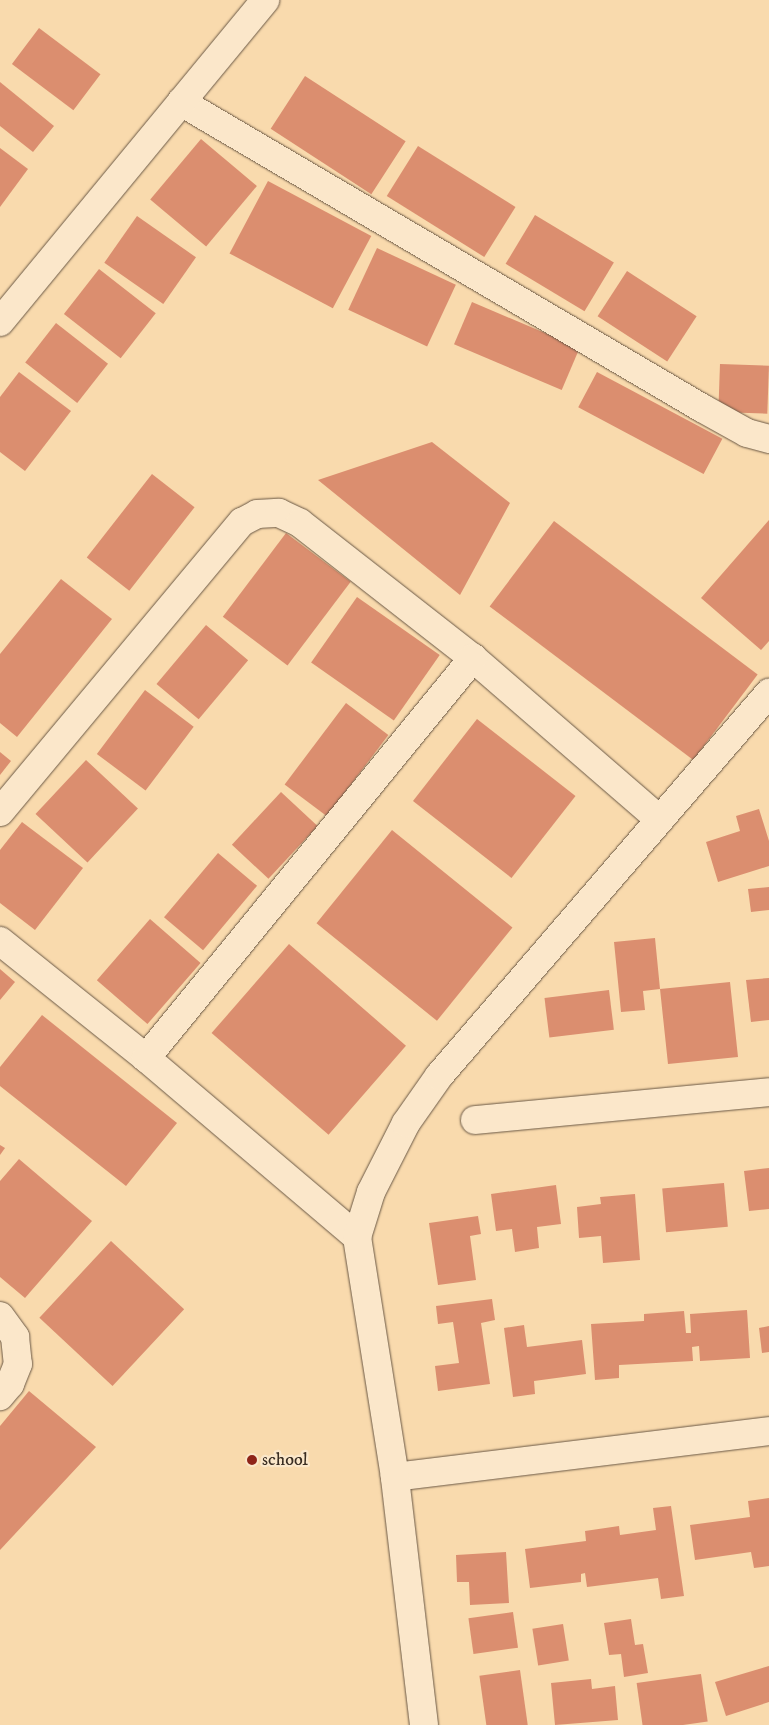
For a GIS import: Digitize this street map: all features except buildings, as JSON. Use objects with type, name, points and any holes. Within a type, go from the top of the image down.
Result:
[{"type":"street","points":[[0,322],[265,0]]},
{"type":"street","points":[[181,102],[702,408],[747,433],[769,439]]},
{"type":"street","points":[[0,812],[242,522],[257,514],[279,513],[300,523],[473,658],[660,820]]},
{"type":"street","points":[[146,1058],[473,658]]},
{"type":"street","points":[[424,1725],[396,1476],[357,1237],[371,1192],[386,1157],[439,1076],[769,693]]},
{"type":"street","points":[[0,941],[146,1058],[357,1237]]},
{"type":"street","points":[[475,1120],[769,1092]]},
{"type":"street","points":[[0,1316],[15,1338],[18,1364],[10,1384],[0,1396]]},
{"type":"street","points":[[396,1476],[769,1431]]},
{"type":"place","name":"school","points":[[252,1460]]}]
